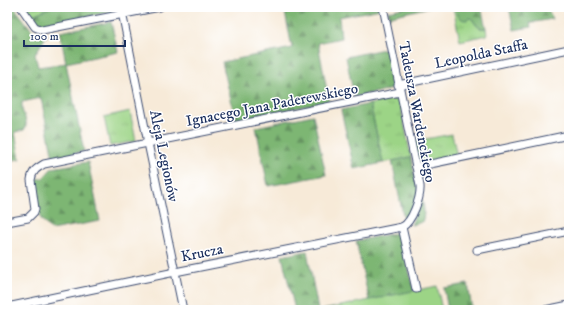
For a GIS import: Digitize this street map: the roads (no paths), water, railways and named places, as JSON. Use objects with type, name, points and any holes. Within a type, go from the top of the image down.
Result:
[{"type":"street","points":[[21,7],[35,27],[42,30],[121,11],[160,7]]},
{"type":"street","name":"Tadeusza Wardenckiego","points":[[383,7],[420,186],[420,192],[415,207],[408,222],[402,227]]},
{"type":"street","name":"Aleja Legionów","points":[[121,11],[183,310]]},
{"type":"street","name":"Leopolda Staffa","points":[[399,88],[569,48]]},
{"type":"street","name":"Ignacego Jana Paderewskiego","points":[[7,222],[28,218],[34,212],[35,209],[30,180],[31,175],[33,171],[44,164],[148,143],[399,88]]},
{"type":"street","points":[[416,167],[569,134]]},
{"type":"street","points":[[402,227],[416,288]]},
{"type":"street","name":"Krucza","points":[[7,307],[402,227]]},
{"type":"street","points":[[477,250],[569,231]]},
{"type":"street","points":[[545,310],[569,305]]}]
